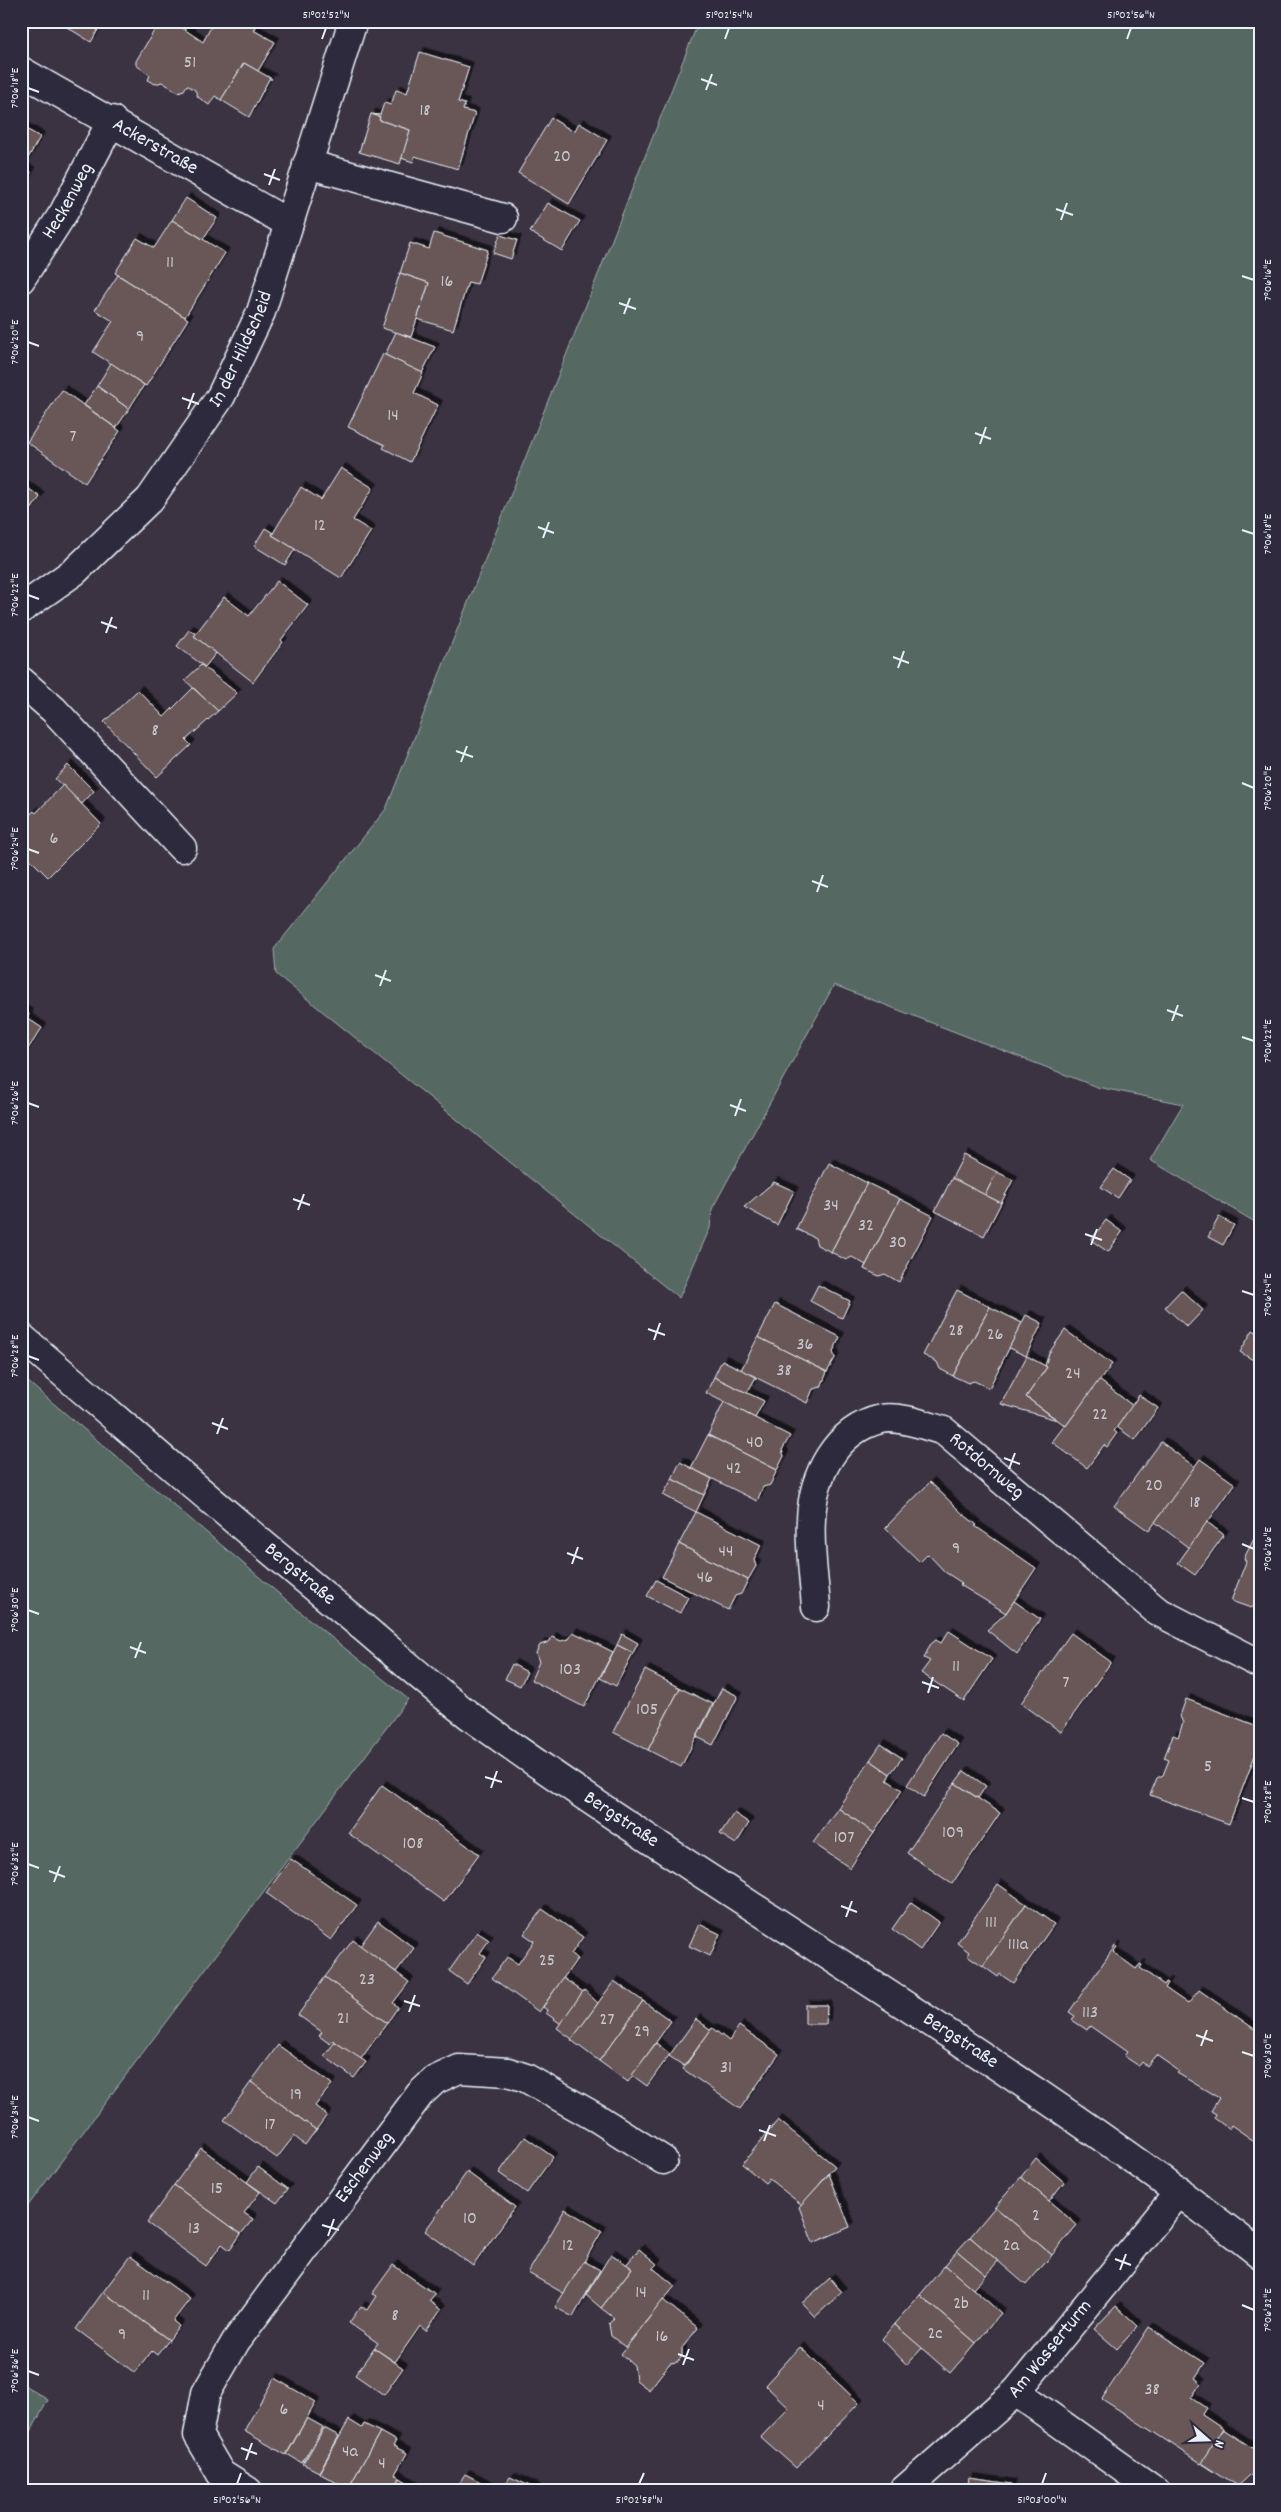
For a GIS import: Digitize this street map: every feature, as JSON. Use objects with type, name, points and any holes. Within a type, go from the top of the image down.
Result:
[{"type":"street","name":"In der Hildscheid","points":[[21,609],[75,571],[155,491],[220,396],[261,312],[353,21]]},
{"type":"street","name":"Ackerstraße","points":[[21,71],[112,120],[288,223]]},
{"type":"street","name":"Heckenweg","points":[[21,278],[64,212],[112,120]]},
{"type":"street","points":[[307,164],[503,218]]},
{"type":"street","points":[[21,681],[54,710],[182,848]]},
{"type":"street","name":"Bergstraße","points":[[21,1337],[319,1592],[474,1719],[570,1786],[882,1989],[1180,2191],[1260,2254]]},
{"type":"street","name":"Rotdornweg","points":[[816,1607],[810,1520],[814,1491],[823,1467],[838,1445],[854,1431],[882,1419],[916,1422],[944,1432],[1157,1611],[1260,1664]]},
{"type":"street","name":"Eschenweg","points":[[248,2491],[221,2474],[198,2435],[206,2393],[236,2341],[301,2252],[420,2094],[435,2080],[459,2069],[488,2069],[508,2072],[526,2078],[597,2118],[663,2160]]},
{"type":"street","name":"Am Wasserturm","points":[[902,2491],[1016,2392],[1180,2191]]},
{"type":"street","points":[[1016,2392],[1155,2491]]},
{"type":"green space","points":[[677,21],[1260,21],[1260,1225],[1150,1160],[1183,1104],[1097,1087],[834,985],[712,1209],[710,1228],[679,1298],[276,974],[274,949],[386,809],[696,28]]},
{"type":"green space","points":[[21,1376],[316,1625],[408,1699],[21,2215]]},
{"type":"green space","points":[[21,2383],[48,2400],[21,2450]]},
{"type":"building","points":[[57,21],[103,21],[91,42]]},
{"type":"building","points":[[160,21],[172,21],[203,42],[214,21],[259,21],[253,30],[275,42],[258,71],[244,63],[221,100],[215,96],[209,105],[198,97],[195,90],[187,85],[184,90],[178,92],[162,82],[155,84],[148,80],[150,75],[136,65],[136,61]]},
{"type":"building","points":[[420,52],[469,67],[458,102],[465,104],[463,110],[475,113],[458,169],[415,156],[413,162],[401,158],[410,130],[379,120],[380,117],[371,114],[380,115],[384,103],[391,105],[396,90],[407,93]]},
{"type":"building","points":[[244,63],[272,79],[269,79],[249,117],[221,100]]},
{"type":"building","points":[[371,114],[380,117],[379,120],[410,130],[400,164],[359,152]]},
{"type":"building","points":[[551,118],[574,132],[579,123],[607,140],[569,204],[518,173]]},
{"type":"building","points":[[21,126],[40,137],[23,167],[31,172],[23,187],[21,186]]},
{"type":"building","points":[[186,198],[217,218],[203,239],[172,220]]},
{"type":"building","points":[[548,203],[580,221],[562,251],[530,232]]},
{"type":"building","points":[[172,220],[225,253],[185,317],[115,273],[137,238],[154,248]]},
{"type":"building","points":[[434,233],[488,250],[477,284],[468,282],[453,330],[417,319],[429,283],[400,273],[410,243],[429,249]]},
{"type":"building","points":[[500,235],[517,240],[511,259],[493,253]]},
{"type":"building","points":[[400,273],[429,283],[411,337],[382,328]]},
{"type":"building","points":[[118,275],[188,319],[146,386],[93,352],[113,321],[95,310]]},
{"type":"building","points":[[396,332],[435,347],[422,373],[385,355]]},
{"type":"building","points":[[383,354],[423,373],[414,393],[438,405],[410,462],[383,448],[385,445],[348,427]]},
{"type":"building","points":[[111,363],[144,385],[129,409],[97,386]]},
{"type":"building","points":[[97,386],[129,409],[116,428],[84,405]]},
{"type":"building","points":[[62,390],[120,431],[85,483],[27,442]]},
{"type":"building","points":[[341,468],[373,488],[353,520],[371,531],[341,578],[272,535],[301,487],[321,500]]},
{"type":"building","points":[[21,483],[40,497],[21,524]]},
{"type":"building","points":[[265,528],[273,533],[272,535],[295,549],[285,565],[254,546]]},
{"type":"building","points":[[277,581],[308,605],[281,640],[283,642],[253,682],[194,636],[224,597],[249,616]]},
{"type":"building","points":[[189,630],[216,653],[205,667],[177,646]]},
{"type":"building","points":[[201,665],[237,693],[218,711],[185,680]]},
{"type":"building","points":[[193,688],[218,711],[186,740],[191,745],[157,777],[104,722],[138,690],[164,717]]},
{"type":"building","points":[[68,765],[94,791],[82,804],[55,779]]},
{"type":"building","points":[[63,785],[101,824],[48,877],[21,850],[21,827],[24,824],[22,822],[34,811],[36,813]]},
{"type":"building","points":[[21,1009],[29,1014],[27,1018],[42,1028],[21,1059]]},
{"type":"building","points":[[964,1155],[997,1172],[985,1195],[952,1178]]},
{"type":"building","points":[[829,1163],[867,1183],[831,1252],[817,1245],[815,1238],[796,1229]]},
{"type":"building","points":[[1114,1169],[1130,1180],[1118,1198],[1101,1187]]},
{"type":"building","points":[[997,1172],[1013,1180],[1001,1203],[985,1195]]},
{"type":"building","points":[[952,1178],[1001,1203],[984,1236],[935,1211]]},
{"type":"building","points":[[774,1182],[794,1191],[777,1225],[744,1207]]},
{"type":"building","points":[[867,1183],[900,1199],[864,1269],[866,1265],[852,1257],[846,1260],[831,1252]]},
{"type":"building","points":[[900,1199],[933,1216],[899,1282],[885,1274],[879,1276],[864,1269]]},
{"type":"building","points":[[1219,1217],[1234,1225],[1223,1245],[1208,1237]]},
{"type":"building","points":[[1106,1220],[1122,1232],[1108,1252],[1091,1240]]},
{"type":"building","points":[[818,1285],[850,1301],[842,1318],[810,1301]]},
{"type":"building","points":[[957,1290],[990,1307],[953,1376],[940,1369],[937,1362],[923,1355]]},
{"type":"building","points":[[1181,1290],[1203,1310],[1187,1327],[1165,1307]]},
{"type":"building","points":[[775,1304],[840,1337],[833,1352],[835,1358],[827,1372],[758,1337]]},
{"type":"building","points":[[990,1307],[1022,1323],[989,1388],[974,1381],[968,1383],[953,1376]]},
{"type":"building","points":[[1026,1315],[1042,1323],[1026,1356],[1009,1348]]},
{"type":"building","points":[[1065,1330],[1112,1364],[1066,1426],[1026,1397],[1047,1367],[1045,1366],[1049,1353]]},
{"type":"building","points":[[1253,1330],[1260,1334],[1258,1363],[1240,1352]]},
{"type":"building","points":[[758,1337],[827,1372],[821,1387],[813,1389],[807,1403],[741,1370]]},
{"type":"building","points":[[1027,1356],[1047,1367],[1026,1397],[1057,1420],[1001,1404]]},
{"type":"building","points":[[722,1360],[756,1377],[747,1393],[714,1377]]},
{"type":"building","points":[[714,1377],[764,1401],[755,1418],[706,1393]]},
{"type":"building","points":[[1099,1380],[1133,1406],[1114,1431],[1117,1433],[1107,1447],[1104,1445],[1087,1468],[1052,1442]]},
{"type":"building","points":[[1139,1395],[1158,1408],[1135,1440],[1117,1427]]},
{"type":"building","points":[[724,1402],[790,1436],[782,1450],[784,1456],[777,1470],[708,1435]]},
{"type":"building","points":[[708,1435],[777,1470],[770,1485],[763,1487],[757,1501],[691,1468]]},
{"type":"building","points":[[1161,1442],[1195,1467],[1149,1531],[1114,1506]]},
{"type":"building","points":[[1200,1459],[1235,1484],[1189,1548],[1155,1522]]},
{"type":"building","points":[[680,1462],[712,1479],[704,1495],[672,1479]]},
{"type":"building","points":[[672,1479],[704,1495],[696,1512],[663,1495]]},
{"type":"building","points":[[930,1482],[977,1525],[975,1526],[1036,1568],[1006,1613],[960,1585],[962,1583],[945,1572],[928,1554],[920,1562],[885,1528]]},
{"type":"building","points":[[696,1512],[761,1545],[754,1560],[756,1566],[748,1580],[679,1544]]},
{"type":"building","points":[[1207,1522],[1224,1535],[1195,1575],[1178,1563]]},
{"type":"building","points":[[1256,1535],[1260,1536],[1260,1608],[1254,1606],[1251,1608],[1231,1601],[1246,1562],[1244,1558]]},
{"type":"building","points":[[679,1544],[748,1580],[741,1594],[735,1596],[728,1610],[662,1577]]},
{"type":"building","points":[[656,1580],[688,1597],[680,1613],[647,1596]]},
{"type":"building","points":[[1014,1601],[1040,1619],[1017,1654],[987,1630],[1006,1613]]},
{"type":"building","points":[[949,1631],[992,1659],[964,1701],[921,1673],[930,1661],[924,1658],[930,1645],[936,1640],[941,1643]]},
{"type":"building","points":[[573,1632],[613,1652],[584,1707],[531,1680],[539,1662],[536,1653],[540,1645],[549,1642],[552,1637],[561,1641],[569,1639]]},
{"type":"building","points":[[1071,1633],[1111,1662],[1061,1732],[1021,1703]]},
{"type":"building","points":[[622,1634],[638,1643],[633,1653],[617,1645]]},
{"type":"building","points":[[617,1645],[633,1653],[616,1686],[600,1678]]},
{"type":"building","points":[[512,1664],[527,1672],[520,1686],[505,1679]]},
{"type":"building","points":[[645,1670],[680,1688],[648,1750],[613,1732]]},
{"type":"building","points":[[680,1688],[713,1704],[681,1767],[648,1750]]},
{"type":"building","points":[[722,1688],[738,1696],[713,1745],[697,1737]]},
{"type":"building","points":[[1186,1699],[1260,1727],[1260,1742],[1229,1824],[1150,1795],[1157,1778],[1163,1775],[1169,1760],[1164,1758],[1173,1735],[1178,1737],[1183,1723],[1180,1716]]},
{"type":"building","points":[[941,1733],[958,1744],[924,1797],[907,1785]]},
{"type":"building","points":[[881,1744],[902,1758],[890,1774],[870,1760]]},
{"type":"building","points":[[870,1760],[890,1774],[887,1780],[902,1790],[874,1833],[838,1808]]},
{"type":"building","points":[[964,1771],[986,1786],[978,1798],[955,1783]]},
{"type":"building","points":[[955,1783],[1000,1813],[952,1884],[907,1853]]},
{"type":"building","points":[[382,1785],[479,1854],[444,1902],[348,1833]]},
{"type":"building","points":[[838,1808],[874,1833],[850,1868],[813,1843]]},
{"type":"building","points":[[734,1813],[749,1823],[736,1844],[720,1834]]},
{"type":"building","points":[[291,1859],[357,1905],[331,1940],[266,1893]]},
{"type":"building","points":[[998,1884],[1026,1904],[983,1966],[967,1955],[969,1952],[957,1943]]},
{"type":"building","points":[[911,1902],[939,1922],[920,1950],[892,1929]]},
{"type":"building","points":[[1026,1904],[1054,1924],[1013,1983],[1000,1974],[998,1977],[983,1966]]},
{"type":"building","points":[[542,1909],[583,1937],[571,1954],[577,1959],[539,2012],[492,1978],[507,1957],[518,1964],[534,1941],[524,1934]]},
{"type":"building","points":[[378,1921],[414,1948],[396,1972],[360,1946]]},
{"type":"building","points":[[699,1924],[720,1934],[710,1956],[689,1946]]},
{"type":"building","points":[[477,1932],[489,1940],[480,1953],[486,1957],[467,1984],[449,1971]]},
{"type":"building","points":[[353,1940],[409,1982],[393,2003],[398,2007],[387,2023],[325,1977]]},
{"type":"building","points":[[1115,1946],[1117,1947],[1113,1952],[1136,1969],[1140,1964],[1142,1965],[1140,1968],[1164,1985],[1166,1982],[1168,1983],[1165,1988],[1188,2004],[1199,1990],[1260,2033],[1260,2041],[1255,2051],[1260,2054],[1260,2145],[1231,2125],[1229,2129],[1214,2118],[1216,2114],[1211,2111],[1219,2098],[1177,2073],[1179,2071],[1156,2055],[1147,2066],[1142,2062],[1139,2066],[1124,2056],[1127,2052],[1090,2026],[1087,2030],[1072,2020],[1075,2016],[1069,2012]]},
{"type":"building","points":[[325,1977],[387,2023],[360,2060],[333,2040],[330,2044],[319,2036],[322,2032],[298,2015]]},
{"type":"building","points":[[563,1978],[583,1992],[561,2024],[546,2013],[547,2010],[543,2007]]},
{"type":"building","points":[[614,1981],[643,2001],[599,2061],[571,2040]]},
{"type":"building","points":[[584,1990],[598,2003],[572,2039],[557,2028]]},
{"type":"building","points":[[643,2001],[671,2021],[628,2082],[599,2061]]},
{"type":"building","points":[[805,2005],[827,2005],[826,2024],[805,2024]]},
{"type":"building","points":[[696,2019],[711,2030],[684,2066],[669,2056]]},
{"type":"building","points":[[739,2026],[779,2054],[740,2109],[683,2069],[712,2028],[729,2041]]},
{"type":"building","points":[[335,2042],[366,2062],[354,2078],[324,2056]]},
{"type":"building","points":[[656,2043],[670,2054],[647,2086],[632,2075]]},
{"type":"building","points":[[278,2045],[332,2084],[315,2106],[327,2115],[316,2130],[251,2082]]},
{"type":"building","points":[[251,2082],[316,2130],[305,2145],[294,2136],[277,2158],[224,2120]]},
{"type":"building","points":[[778,2120],[835,2166],[802,2205],[769,2179],[765,2183],[742,2164]]},
{"type":"building","points":[[525,2137],[553,2157],[527,2193],[499,2173]]},
{"type":"building","points":[[201,2148],[260,2192],[244,2213],[253,2219],[241,2234],[174,2185]]},
{"type":"building","points":[[1036,2158],[1064,2182],[1049,2201],[1021,2177]]},
{"type":"building","points":[[258,2167],[288,2189],[277,2203],[247,2182]]},
{"type":"building","points":[[467,2172],[515,2207],[473,2266],[425,2231]]},
{"type":"building","points":[[829,2174],[850,2227],[813,2243],[799,2207]]},
{"type":"building","points":[[1021,2177],[1077,2225],[1052,2255],[995,2207]]},
{"type":"building","points":[[174,2185],[241,2234],[230,2250],[222,2244],[206,2266],[147,2223]]},
{"type":"building","points":[[995,2207],[1052,2255],[1026,2285],[970,2237]]},
{"type":"building","points":[[565,2209],[602,2231],[565,2294],[528,2273]]},
{"type":"building","points":[[970,2237],[998,2261],[986,2275],[957,2251]]},
{"type":"building","points":[[639,2249],[657,2264],[653,2268],[675,2286],[625,2347],[611,2336],[609,2324],[614,2318],[601,2308],[632,2268],[626,2265]]},
{"type":"building","points":[[957,2251],[986,2275],[973,2289],[945,2265]]},
{"type":"building","points":[[611,2254],[632,2268],[601,2308],[586,2295]]},
{"type":"building","points":[[130,2256],[190,2299],[173,2321],[179,2326],[169,2340],[103,2292]]},
{"type":"building","points":[[584,2261],[600,2270],[573,2317],[555,2307]]},
{"type":"building","points":[[393,2265],[435,2294],[429,2301],[441,2310],[426,2331],[420,2326],[395,2362],[374,2348],[378,2343],[349,2323],[361,2306],[367,2310],[376,2296],[372,2294]]},
{"type":"building","points":[[945,2265],[1001,2313],[976,2343],[920,2295]]},
{"type":"building","points":[[830,2278],[842,2292],[815,2317],[802,2303]]},
{"type":"building","points":[[103,2292],[169,2340],[157,2355],[152,2351],[135,2373],[76,2329]]},
{"type":"building","points":[[920,2295],[976,2343],[950,2373],[894,2324]]},
{"type":"building","points":[[663,2300],[698,2328],[682,2348],[682,2356],[678,2362],[670,2363],[649,2390],[636,2380],[634,2365],[621,2354]]},
{"type":"building","points":[[1116,2306],[1138,2326],[1117,2349],[1094,2329]]},
{"type":"building","points":[[894,2324],[922,2348],[907,2365],[882,2339]]},
{"type":"building","points":[[1149,2327],[1205,2363],[1195,2378],[1201,2383],[1191,2398],[1206,2408],[1202,2414],[1223,2428],[1201,2463],[1102,2399]]},
{"type":"building","points":[[800,2347],[859,2403],[796,2468],[761,2437],[789,2408],[765,2385]]},
{"type":"building","points":[[374,2348],[403,2368],[384,2395],[355,2375]]},
{"type":"building","points":[[274,2378],[316,2402],[286,2455],[244,2431]]},
{"type":"building","points":[[307,2418],[323,2427],[302,2463],[287,2454]]},
{"type":"building","points":[[349,2420],[362,2428],[364,2424],[380,2432],[348,2489],[319,2473]]},
{"type":"building","points":[[324,2428],[339,2436],[319,2472],[303,2464]]},
{"type":"building","points":[[1223,2429],[1260,2453],[1260,2466],[1238,2486],[1201,2462]]},
{"type":"building","points":[[380,2432],[396,2441],[393,2446],[407,2453],[395,2474],[400,2478],[393,2491],[387,2488],[386,2491],[350,2491],[348,2489]]},
{"type":"building","points":[[465,2474],[498,2491],[454,2491]]},
{"type":"building","points":[[510,2477],[536,2489],[535,2491],[501,2491]]},
{"type":"building","points":[[400,2478],[414,2486],[411,2491],[393,2491]]},
{"type":"building","points":[[969,2478],[1012,2484],[1010,2491],[967,2491]]}]
